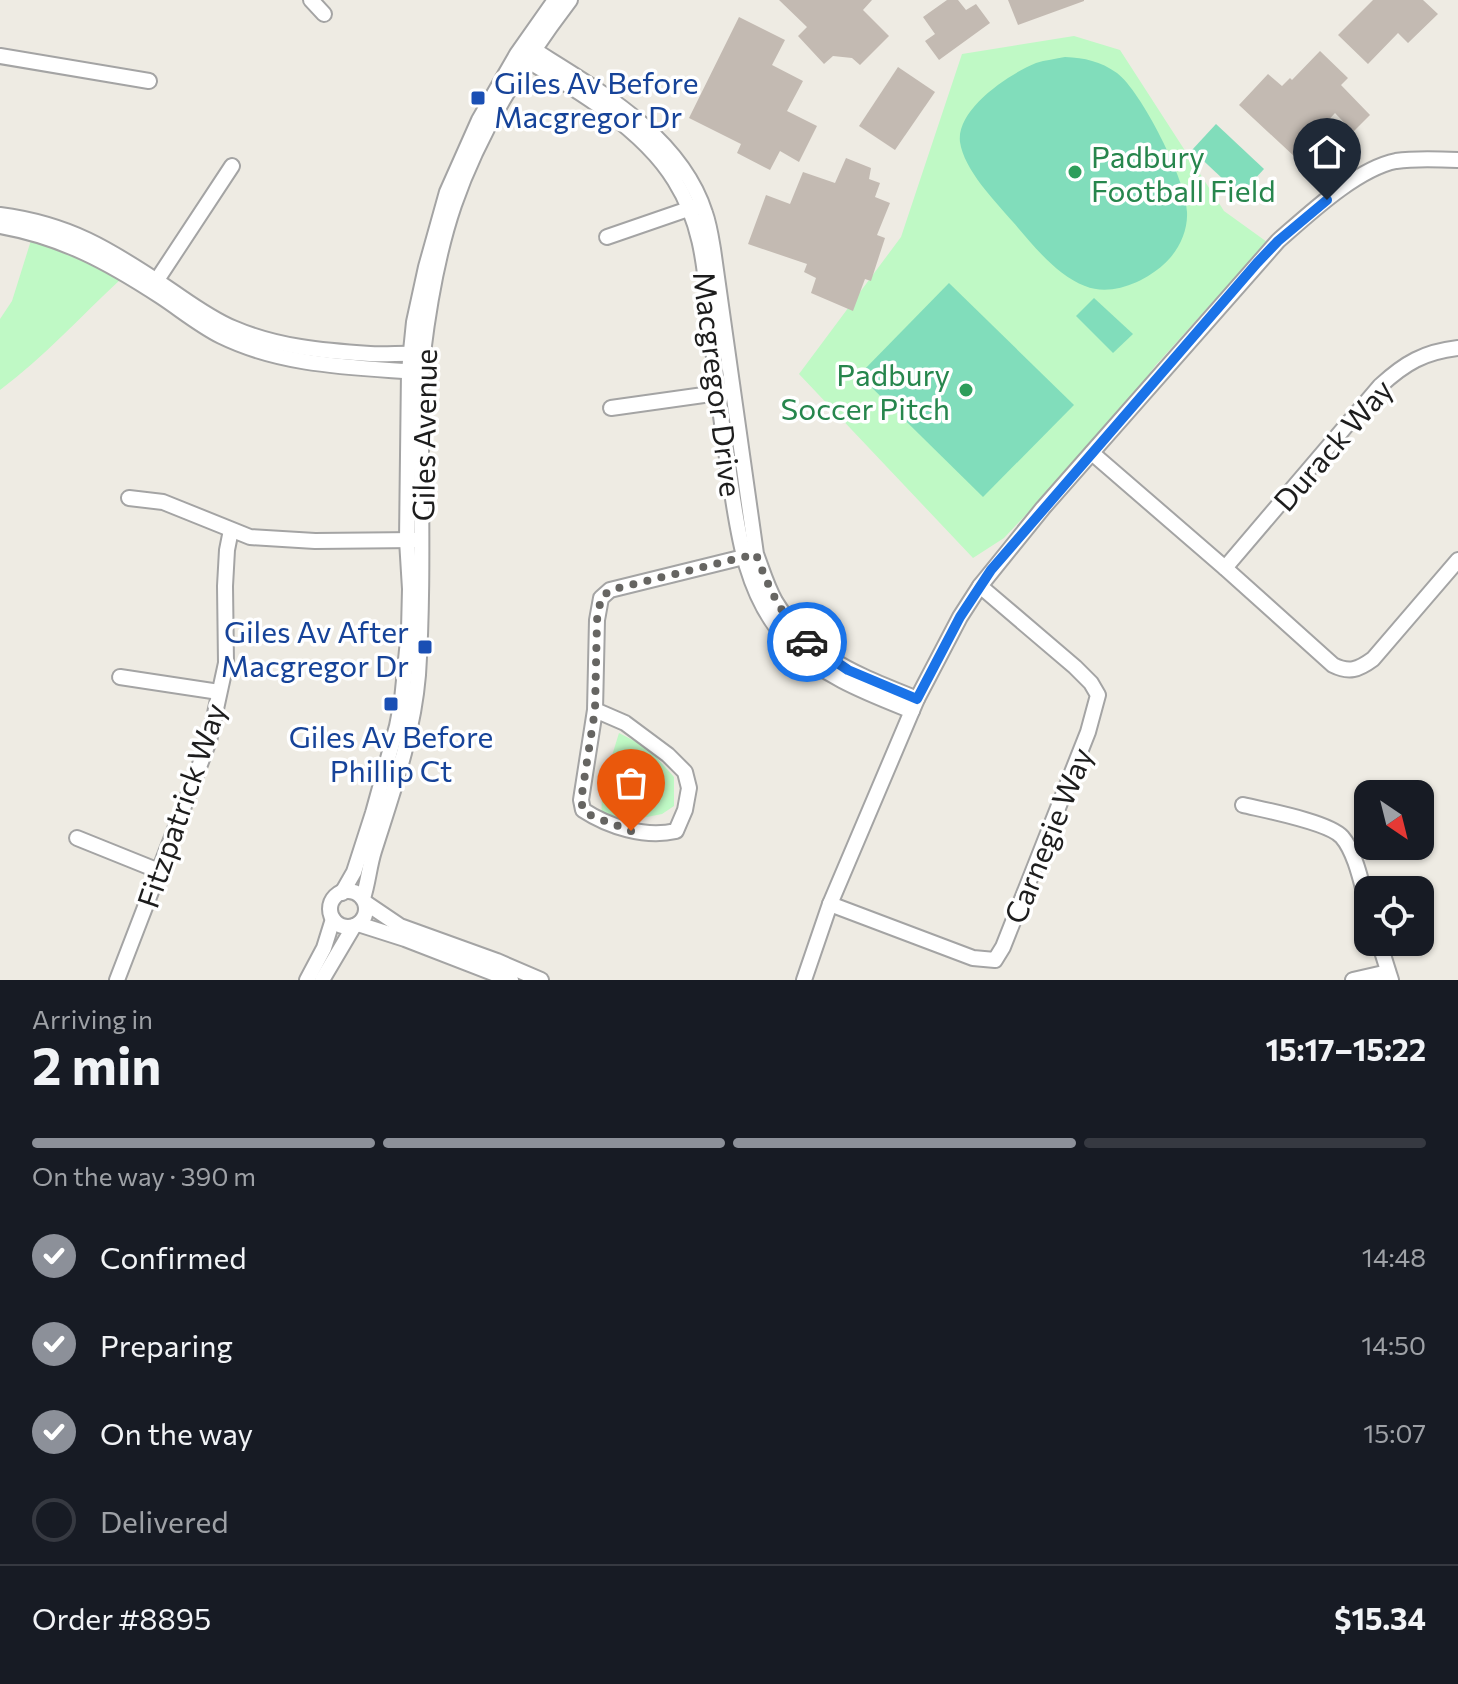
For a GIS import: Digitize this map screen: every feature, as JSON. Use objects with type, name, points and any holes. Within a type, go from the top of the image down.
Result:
[{"type":"street","points":[[311,0],[324,14]]},
{"type":"street","name":"Giles Avenue","points":[[342,893],[354,872],[382,784],[397,726],[404,678],[414,540],[415,372],[426,267],[447,192],[479,120],[526,52],[555,0]]},
{"type":"street","name":"Giles Avenue","points":[[526,52],[570,0]]},
{"type":"street","name":"Macgregor Drive","points":[[526,52],[611,100],[651,131],[677,160],[713,249],[725,392],[750,556],[775,600],[807,642],[848,670],[914,705]]},
{"type":"street","points":[[0,56],[149,81]]},
{"type":"street","points":[[804,980],[830,904],[914,705],[960,617],[980,586],[1043,508],[1278,241],[1314,209],[1376,168],[1396,162],[1458,160]]},
{"type":"street","points":[[153,285],[232,166]]},
{"type":"street","points":[[607,237],[696,207]]},
{"type":"street","points":[[0,215],[46,223],[92,241],[206,328],[242,345],[285,358],[320,364],[415,372]]},
{"type":"street","points":[[0,226],[69,245],[153,285],[232,328],[274,342],[373,355],[416,354]]},
{"type":"street","name":"Durack Way","points":[[1225,568],[1380,386],[1399,369],[1421,356],[1458,348]]},
{"type":"street","points":[[611,408],[725,392]]},
{"type":"street","points":[[1092,453],[1333,665],[1343,670],[1354,669],[1373,659],[1458,560]]},
{"type":"street","points":[[129,498],[163,502],[250,537],[278,540],[414,540]]},
{"type":"street","name":"Fitzpatrick Way","points":[[117,980],[209,741],[226,663],[225,586],[231,530]]},
{"type":"street","name":"Giles Avenue","points":[[364,901],[373,853],[399,775],[418,678],[414,540]]},
{"type":"street","points":[[595,710],[625,723],[668,755],[685,772],[689,788],[685,810],[676,831],[661,834],[631,831],[583,810],[581,800],[595,710],[597,620],[601,598],[610,590],[750,556]]},
{"type":"street","name":"Carnegie Way","points":[[830,904],[973,958],[995,960],[1003,947],[1088,732],[1098,695],[1075,667],[980,586]]},
{"type":"street","points":[[120,677],[219,692]]},
{"type":"street","points":[[1243,805],[1311,822],[1340,834],[1348,845],[1359,876]]},
{"type":"street","points":[[77,838],[159,871]]},
{"type":"street","points":[[307,980],[324,948],[333,919],[332,903],[342,893],[352,892],[400,926],[515,977]]},
{"type":"street","points":[[322,980],[356,925],[365,916],[364,901]]},
{"type":"street","points":[[333,919],[341,926],[356,925],[515,977],[541,980]]},
{"type":"street","points":[[1353,980],[1389,976],[1383,956]]},
{"type":"green space","points":[[1074,36],[1120,50],[1224,211],[1267,242],[1155,366],[1119,415],[1004,538],[973,558],[799,374],[901,237],[962,54]]},
{"type":"green space","name":"Padbury Football Field","points":[[1065,57],[1098,63],[1117,73],[1127,83],[1161,138],[1185,198],[1186,227],[1173,254],[1146,277],[1116,289],[1095,289],[1064,275],[981,185],[967,163],[960,142],[966,117],[986,94],[1025,68]]},
{"type":"green space","points":[[1216,124],[1264,169],[1240,195],[1192,150]]},
{"type":"green space","points":[[33,234],[121,279],[0,390],[0,319],[12,301]]},
{"type":"green space","name":"Padbury Soccer Pitch","points":[[949,283],[1074,405],[983,497],[859,375]]},
{"type":"green space","points":[[1094,298],[1133,334],[1113,353],[1076,316]]},
{"type":"green space","points":[[619,733],[648,748],[674,777],[674,806],[662,814],[601,826],[602,788]]},
{"type":"building","points":[[779,0],[872,0],[863,10],[889,36],[860,65],[852,58],[833,56],[824,64],[798,36],[807,27]]},
{"type":"building","points":[[947,0],[958,0],[966,10],[976,4],[990,23],[939,60],[925,41],[935,34],[923,17]]},
{"type":"building","points":[[1008,0],[1084,0],[1084,1],[1018,25]]},
{"type":"building","points":[[1373,0],[1423,0],[1438,14],[1408,43],[1398,33],[1368,64],[1338,35]]},
{"type":"building","points":[[739,17],[785,40],[772,65],[803,81],[787,111],[817,126],[799,162],[780,151],[770,170],[737,153],[741,144],[689,118]]},
{"type":"building","points":[[1320,51],[1348,78],[1341,85],[1370,115],[1353,132],[1335,113],[1295,157],[1239,105],[1268,74],[1282,86]]},
{"type":"building","points":[[898,67],[935,92],[895,150],[859,126]]},
{"type":"building","points":[[846,158],[871,168],[869,179],[880,183],[875,197],[890,203],[877,235],[885,238],[871,281],[865,279],[853,311],[811,293],[816,278],[804,272],[807,264],[748,244],[766,195],[790,204],[803,172],[835,183]]},
{"type":"way so far","points":[[631,831],[592,816],[583,810],[581,800],[595,710],[597,620],[601,598],[610,590],[756,554],[775,600],[807,642]]},
{"type":"place","name":"Giles Av Before Macgregor Dr","points":[[478,98]]},
{"type":"place","name":"Padbury Football Field","points":[[1075,172]]},
{"type":"place","name":"Padbury Soccer Pitch","points":[[966,390]]},
{"type":"place","name":"Giles Av After Macgregor Dr","points":[[425,647]]},
{"type":"place","name":"Giles Av Before Phillip Ct","points":[[391,704]]},
{"type":"route","points":[[807,642],[848,670],[917,699],[960,617],[991,570],[1257,263],[1327,200]]}]
